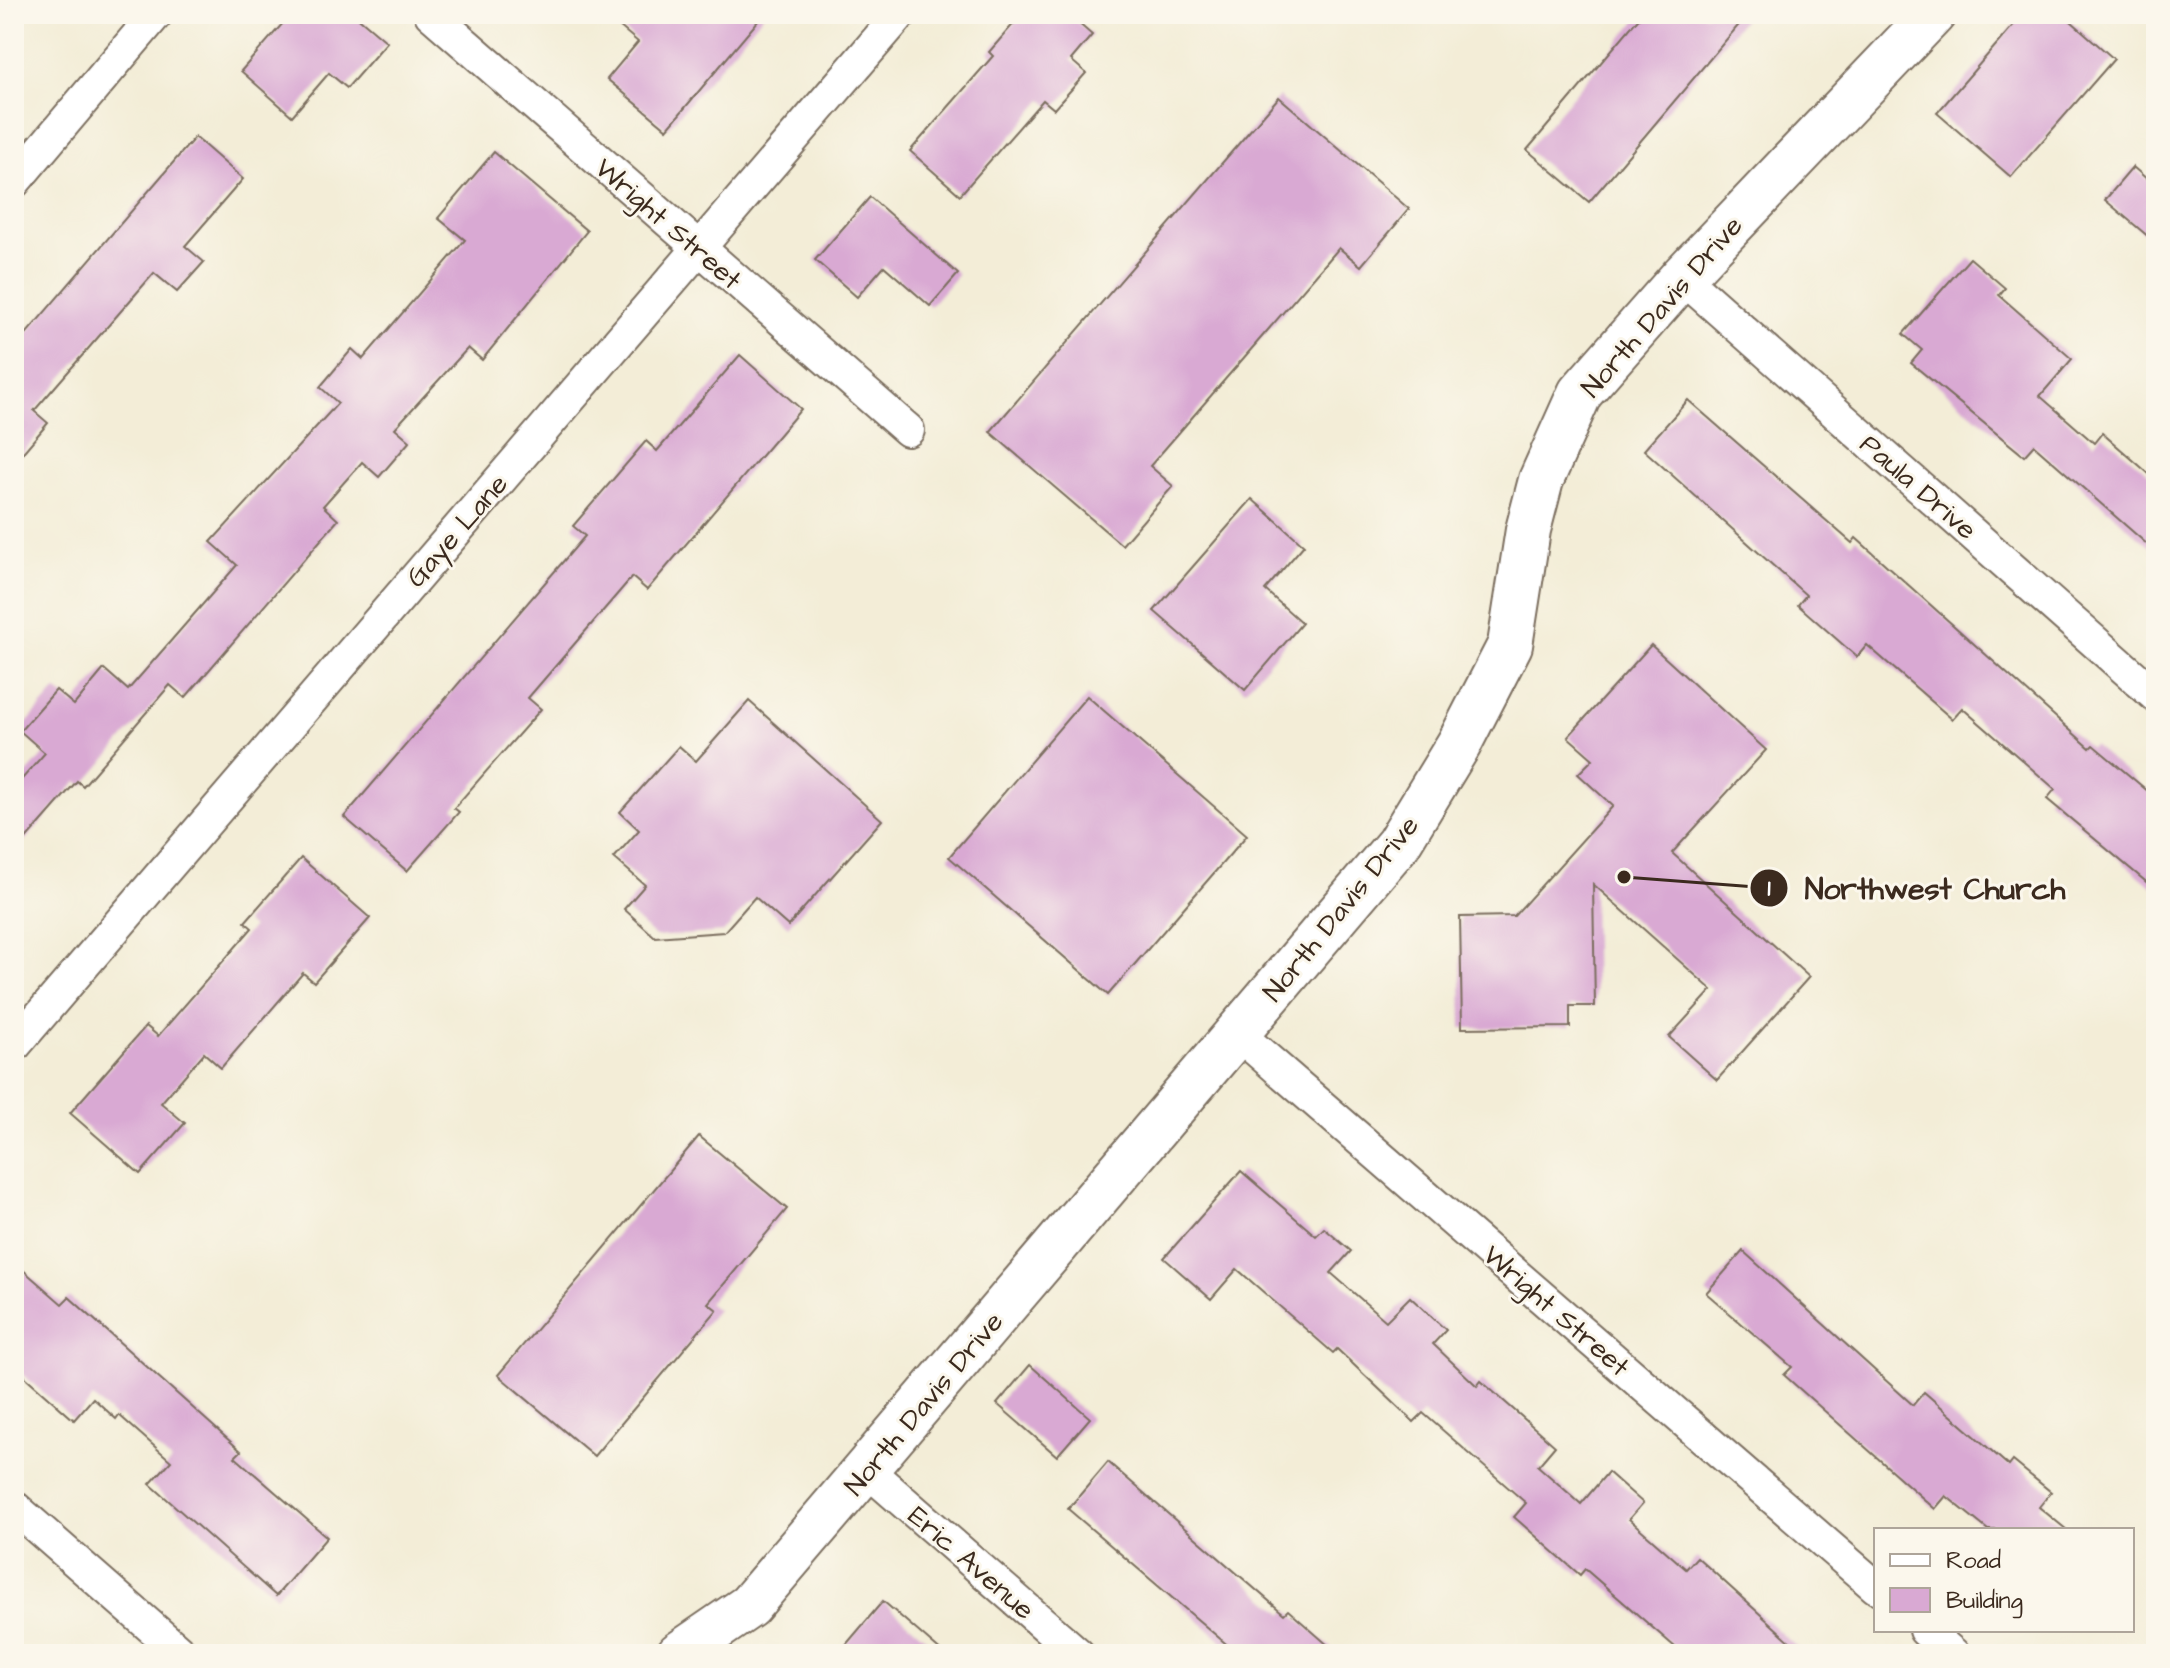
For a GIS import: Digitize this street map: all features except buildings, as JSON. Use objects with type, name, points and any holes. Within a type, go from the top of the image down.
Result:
[{"type":"street","points":[[14,182],[156,14]]},
{"type":"street","name":"Wright Street","points":[[431,14],[908,430]]},
{"type":"street","name":"Gaye Lane","points":[[14,1046],[900,14]]},
{"type":"street","name":"North Davis Drive","points":[[679,1654],[749,1606],[1398,844],[1459,744],[1510,645],[1528,530],[1541,480],[1580,393],[1682,277],[1933,14]]},
{"type":"street","name":"Paula Drive","points":[[1682,277],[2156,696]]},
{"type":"street","name":"Wright Street","points":[[1238,1034],[1874,1585]]},
{"type":"street","name":"Eric Avenue","points":[[867,1470],[1078,1654]]},
{"type":"street","points":[[14,1507],[182,1654]]},
{"type":"street","points":[[1927,1632],[1953,1654]]},
{"type":"place","name":"Northwest Church","points":[[1624,877]]}]
